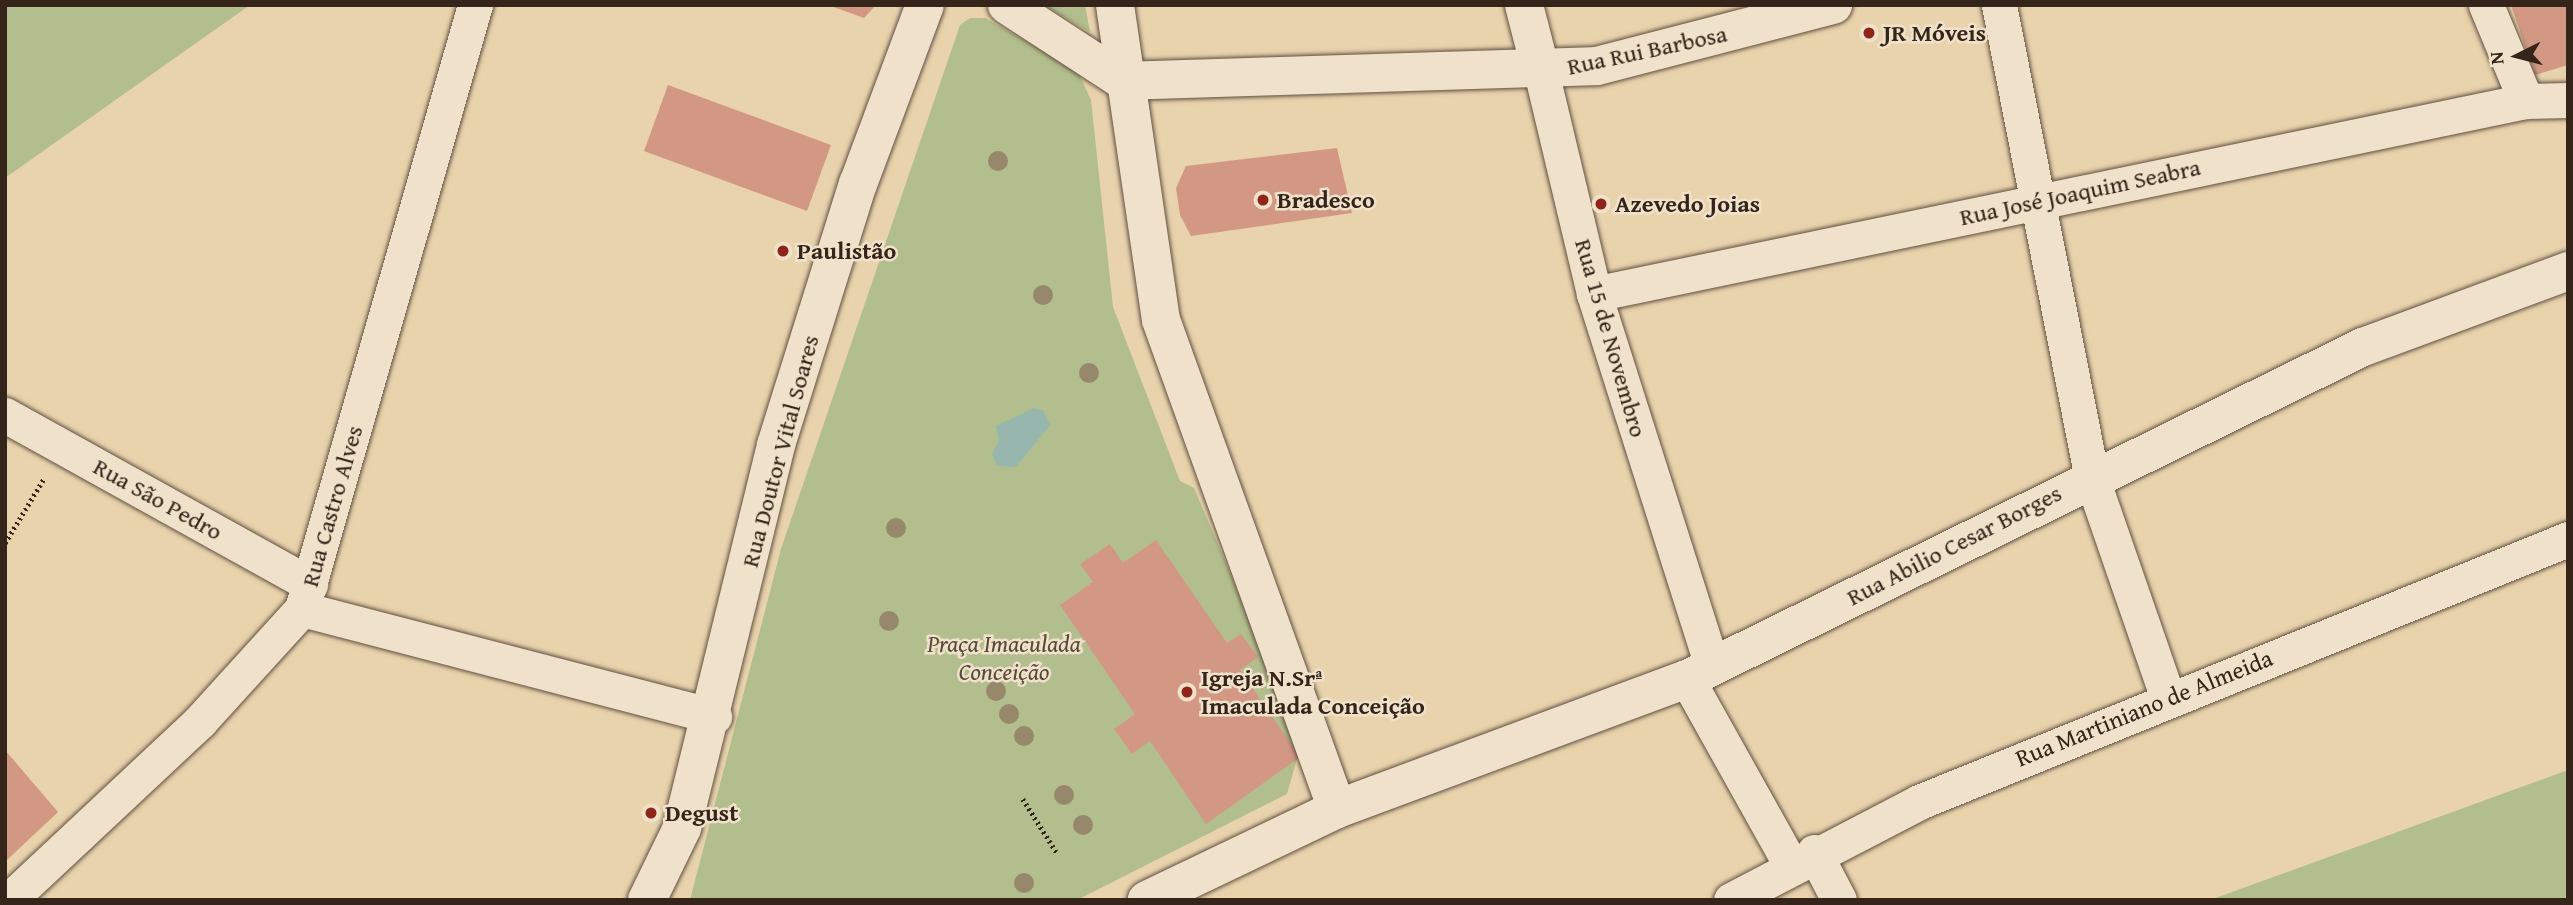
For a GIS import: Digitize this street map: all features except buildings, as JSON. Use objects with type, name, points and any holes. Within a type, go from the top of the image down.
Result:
[{"type":"main road","name":"Rua Doutor Vital Soares","points":[[647,900],[682,828],[714,716],[776,446],[858,184],[925,5]]},
{"type":"main road","points":[[1007,5],[1124,81]]},
{"type":"main road","points":[[1115,5],[1161,320],[1337,808]]},
{"type":"main road","name":"Rua 15 de Novembro","points":[[1524,5],[1541,71]]},
{"type":"main road","name":"Rua Rui Barbosa","points":[[1124,81],[1541,71],[1597,66],[1833,5]]},
{"type":"main road","name":"Rua Abilio Cesar Borges","points":[[1147,900],[1337,808],[1700,673],[2091,476],[2363,347],[2568,271]]},
{"type":"street","name":"Rua Castro Alves","points":[[9,900],[200,721],[306,596],[475,5]]},
{"type":"street","points":[[1999,5],[2091,476],[2167,696]]},
{"type":"street","points":[[2486,5],[2526,101]]},
{"type":"street","name":"Rua 15 de Novembro","points":[[1541,71],[1594,294],[1700,673],[1802,858],[1839,900]]},
{"type":"street","name":"Rua José Joaquim Seabra","points":[[1594,294],[2526,101],[2568,100]]},
{"type":"street","name":"Rua São Pedro","points":[[5,415],[306,596],[714,716]]},
{"type":"street","name":"Rua Martiniano de Almeida","points":[[1731,900],[1802,858],[2167,696],[2568,540]]},
{"type":"path","points":[[5,544],[50,468]]},
{"type":"path","points":[[1023,799],[1057,853]]},
{"type":"green space","points":[[5,5],[250,5],[5,178]]},
{"type":"green space","points":[[1044,5],[1085,5],[1090,32]]},
{"type":"green space","name":"Praça Imaculada Conceição","points":[[970,18],[985,18],[1061,61],[1080,76],[1091,100],[1113,307],[1180,481],[1194,488],[1302,741],[1287,794],[1077,900],[690,900],[781,549],[960,25]]},
{"type":"green space","points":[[2568,770],[2568,900],[2210,900]]},
{"type":"water","points":[[1034,408],[1043,410],[1050,425],[1016,467],[997,466],[992,454],[999,441],[996,426]]},
{"type":"place","name":"JR Móveis","points":[[1869,33]]},
{"type":"place","name":"Bradesco","points":[[1263,200]]},
{"type":"place","name":"Azevedo Joias","points":[[1601,204]]},
{"type":"place","name":"Paulistão","points":[[783,251]]},
{"type":"place","name":"Igreja N.Srª Imaculada Conceição","points":[[1187,692]]},
{"type":"place","name":"Degust","points":[[651,813]]}]
